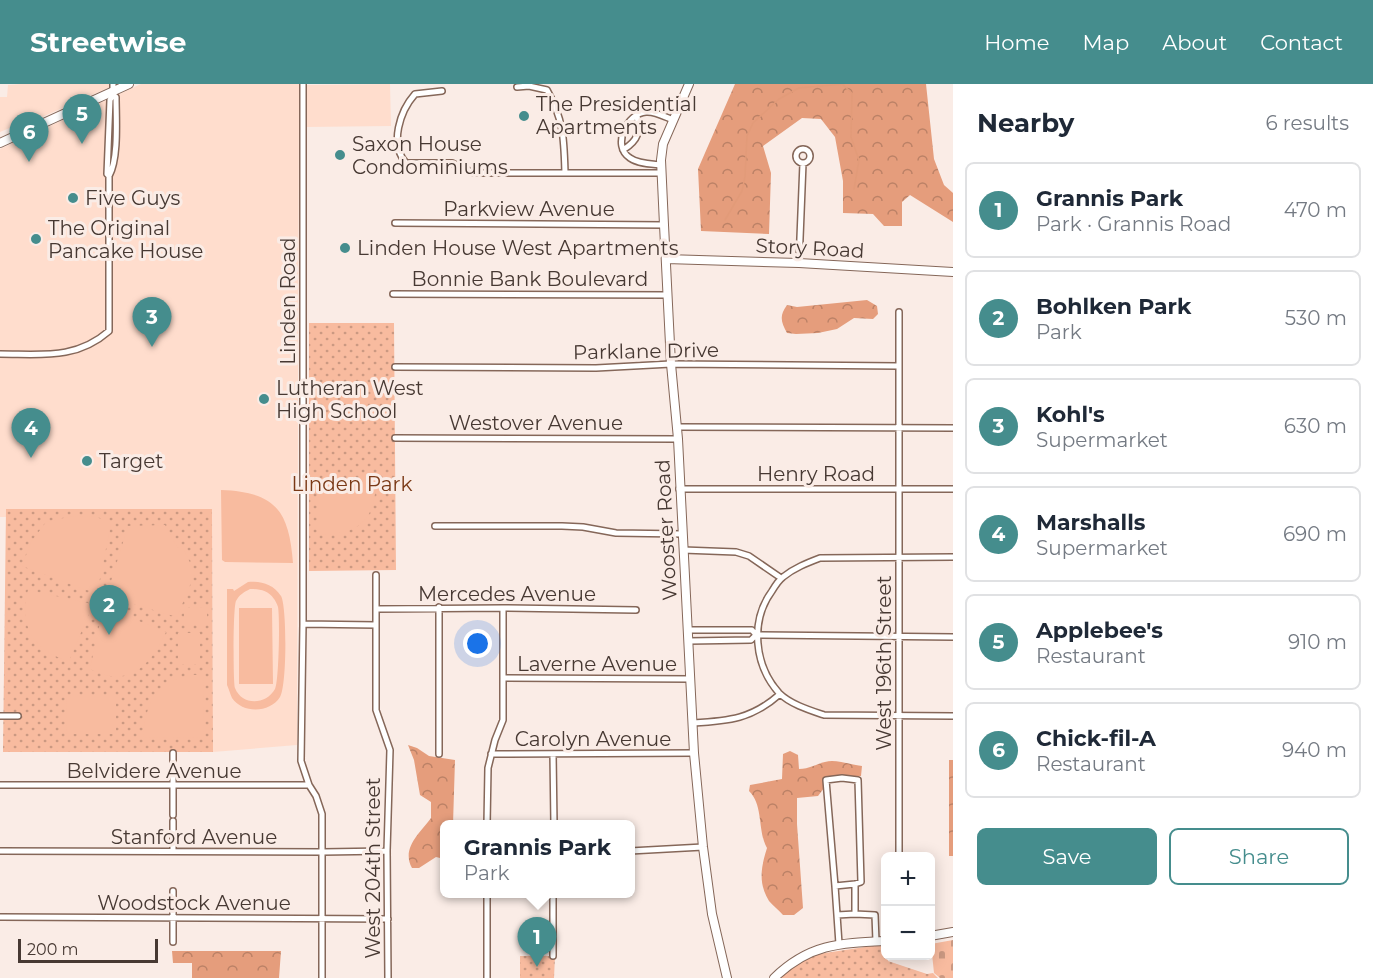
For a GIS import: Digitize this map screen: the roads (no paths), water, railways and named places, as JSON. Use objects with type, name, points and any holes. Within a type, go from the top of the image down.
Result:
[{"type":"main road","points":[[0,143],[129,84]]},
{"type":"main road","name":"Wooster Road","points":[[689,84],[663,144],[664,225],[671,364],[678,439],[694,753],[711,914],[727,978]]},
{"type":"main road","name":"Story Road","points":[[666,260],[799,263],[953,272]]},
{"type":"main road","points":[[935,935],[953,932]]},
{"type":"main road","points":[[774,978],[789,963],[812,951],[839,944],[881,941]]},
{"type":"street","name":"Linden Road","points":[[303,84],[301,761],[322,814],[322,978]]},
{"type":"street","points":[[517,87],[528,86],[547,90],[563,130],[565,173]]},
{"type":"street","points":[[0,354],[70,352],[85,348],[109,331],[109,176],[107,174],[110,100],[113,90]]},
{"type":"street","points":[[442,91],[416,94],[408,102],[398,132],[399,153],[406,163],[452,163],[474,173],[565,173],[662,169]]},
{"type":"street","points":[[662,169],[630,158],[621,146],[624,130],[632,119],[644,112],[651,112],[673,120]]},
{"type":"street","points":[[623,150],[638,138],[637,115]]},
{"type":"street","points":[[799,263],[803,163]]},
{"type":"street","name":"Parkview Avenue","points":[[394,223],[664,225]]},
{"type":"street","name":"Bonnie Bank Boulevard","points":[[393,294],[668,295]]},
{"type":"street","name":"West 196th Street","points":[[899,312],[899,852]]},
{"type":"street","name":"Parklane Drive","points":[[395,367],[596,368],[671,364],[898,366]]},
{"type":"street","points":[[677,427],[953,428]]},
{"type":"street","name":"Westover Avenue","points":[[395,438],[678,439]]},
{"type":"street","name":"Henry Road","points":[[679,489],[953,489]]},
{"type":"street","points":[[435,525],[562,526],[583,527],[616,534],[682,534]]},
{"type":"street","points":[[683,550],[736,552],[749,556],[781,578]]},
{"type":"street","points":[[953,557],[820,558],[802,565],[781,578],[764,602],[756,635],[761,663],[768,677],[780,694],[806,709],[824,715],[953,716]]},
{"type":"street","name":"West 204th Street","points":[[376,575],[376,710],[390,750],[387,851],[388,978]]},
{"type":"street","points":[[439,607],[439,754]]},
{"type":"street","name":"Mercedes Avenue","points":[[377,609],[439,607],[636,610]]},
{"type":"street","points":[[488,820],[488,768],[503,720],[503,608]]},
{"type":"street","points":[[303,624],[376,625]]},
{"type":"street","points":[[688,630],[752,630],[756,635]]},
{"type":"street","points":[[689,641],[751,640],[756,635],[953,637]]},
{"type":"street","name":"Laverne Avenue","points":[[503,678],[691,679]]},
{"type":"street","points":[[693,723],[726,721],[747,716],[767,706],[780,694]]},
{"type":"street","points":[[0,716],[18,716]]},
{"type":"street","points":[[172,851],[173,753]]},
{"type":"street","name":"Carolyn Avenue","points":[[491,754],[694,753]]},
{"type":"street","points":[[553,754],[554,820]]},
{"type":"street","points":[[835,886],[861,882],[858,780],[842,778],[826,780],[839,944]]},
{"type":"street","name":"Belvidere Avenue","points":[[0,785],[309,785]]},
{"type":"street","points":[[635,851],[703,847]]},
{"type":"street","name":"Stanford Avenue","points":[[0,851],[387,851]]},
{"type":"street","points":[[855,884],[855,914]]},
{"type":"street","points":[[173,891],[173,942]]},
{"type":"street","points":[[487,898],[487,978]]},
{"type":"street","points":[[553,956],[554,898]]},
{"type":"street","points":[[837,915],[875,915],[881,941]]},
{"type":"street","name":"Woodstock Avenue","points":[[0,917],[388,919]]},
{"type":"waterway","points":[[725,220],[742,191],[747,136],[753,123],[779,99],[799,88],[844,84]]},
{"type":"waterway","points":[[843,85],[852,93],[851,137],[859,160],[854,189]]},
{"type":"place","name":"The Presidential Apartments","points":[[524,116]]},
{"type":"place","name":"Applebee's","points":[[82,144]]},
{"type":"place","name":"Saxon House Condominiums","points":[[340,155]]},
{"type":"place","name":"Chick-fil-A","points":[[29,162]]},
{"type":"place","name":"Five Guys","points":[[73,198]]},
{"type":"place","name":"The Original Pancake House","points":[[36,239]]},
{"type":"place","name":"Linden House West Apartments","points":[[345,248]]},
{"type":"place","name":"Kohl's","points":[[152,347]]},
{"type":"place","name":"Lutheran West High School","points":[[264,399]]},
{"type":"place","name":"Marshalls","points":[[31,458]]},
{"type":"place","name":"Target","points":[[87,461]]},
{"type":"place","name":"Bohlken Park","points":[[109,635]]},
{"type":"place","name":"Grannis Park","points":[[537,967]]},
{"type":"park label","name":"Linden Park","points":[[352,484]]}]
